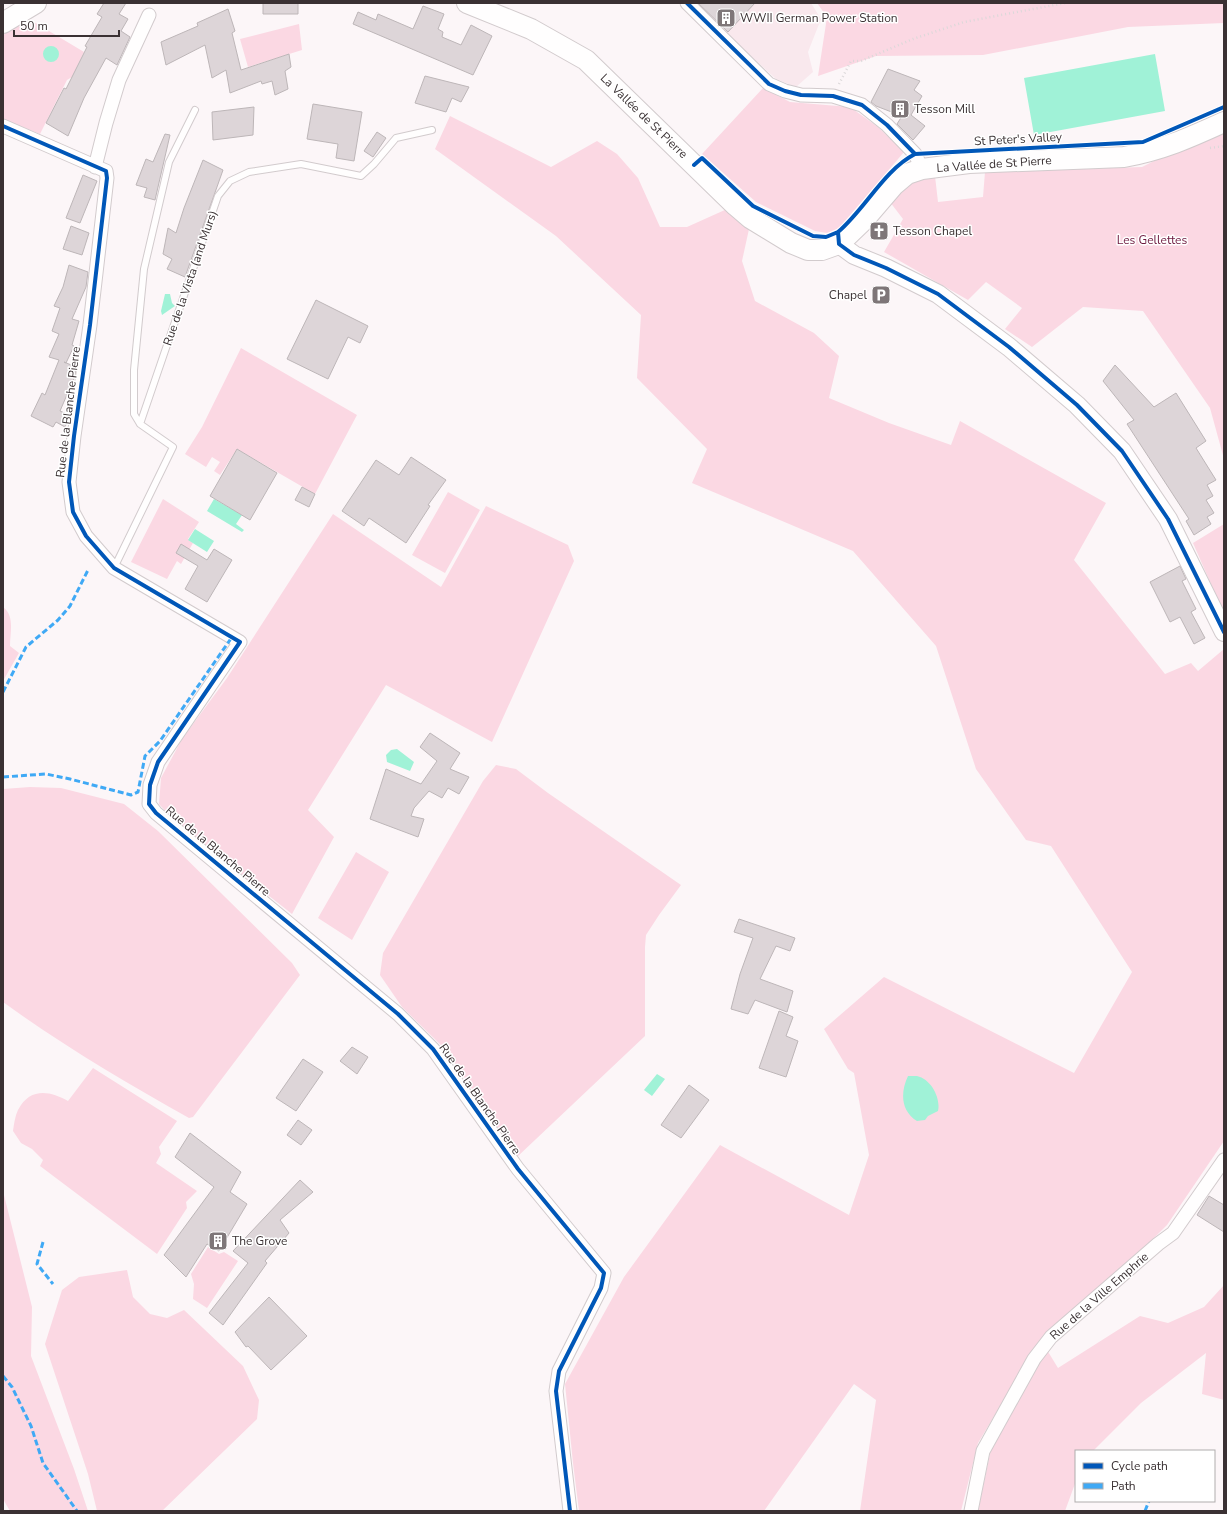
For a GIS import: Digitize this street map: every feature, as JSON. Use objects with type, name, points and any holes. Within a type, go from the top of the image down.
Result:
[{"type":"main road","points":[[3,23],[36,3]]},
{"type":"main road","name":"La Vallée de St Pierre","points":[[467,3],[531,29],[586,60],[750,218],[791,243],[808,250],[822,250],[839,244],[864,220],[894,185],[906,174],[922,169],[970,163],[1124,156],[1148,152],[1184,141],[1224,122]]},
{"type":"main road","points":[[839,244],[854,255],[886,268],[938,294],[1009,347],[1077,405],[1122,451],[1168,518],[1224,632]]},
{"type":"street","points":[[686,3],[769,84],[785,91],[801,95],[833,96],[862,105],[886,124],[915,154],[922,169]]},
{"type":"street","points":[[95,167],[118,80],[149,15]]},
{"type":"street","name":"Rue de la Blanche Pierre","points":[[3,126],[106,171],[107,178],[90,325],[68,482],[73,512],[86,536],[114,568],[240,642],[158,762],[150,785],[149,804],[156,813],[398,1014],[433,1049],[518,1169],[604,1273],[602,1288],[558,1371],[556,1391],[570,1511]]},
{"type":"street","name":"Rue de la Ville Emphrie","points":[[971,1511],[983,1451],[1034,1359],[1050,1337],[1158,1244],[1173,1233],[1224,1160]]},
{"type":"lane","points":[[114,568],[173,447],[140,424],[134,414],[134,370],[144,269],[169,162],[195,110]]},
{"type":"lane","name":"Rue de la Vista (and Murs)","points":[[140,424],[218,196],[230,181],[249,172],[301,164],[361,176],[374,164],[396,138],[432,130]]},
{"type":"path","points":[[833,96],[851,61],[861,61],[912,39],[964,22],[1065,3]]},
{"type":"shaded area","points":[[694,3],[811,3],[821,19],[808,52],[813,72],[796,87],[776,79]]},
{"type":"shaded area","points":[[51,46],[58,51],[59,54],[54,61],[51,62],[44,57],[43,54],[48,47]]},
{"type":"shaded area","points":[[1155,54],[1165,111],[1034,135],[1024,78]]},
{"type":"shaded area","points":[[165,294],[170,294],[172,303],[175,306],[162,315],[161,311]]},
{"type":"shaded area","points":[[214,499],[242,515],[236,524],[244,530],[242,532],[207,511]]},
{"type":"shaded area","points":[[195,529],[214,541],[207,552],[188,540]]},
{"type":"shaded area","points":[[397,749],[414,762],[410,771],[387,762],[386,755],[391,750]]},
{"type":"shaded area","points":[[657,1074],[665,1079],[652,1096],[644,1090]]},
{"type":"shaded area","points":[[908,1076],[917,1076],[927,1081],[934,1090],[938,1100],[938,1111],[928,1116],[925,1120],[917,1121],[905,1107],[903,1095],[905,1082]]},
{"type":"green space","points":[[817,3],[1224,3],[1224,23],[1128,27],[983,55],[876,56],[818,76],[827,17]]},
{"type":"green space","points":[[29,19],[84,52],[72,77],[67,80],[40,134],[3,119],[3,35]]},
{"type":"green space","points":[[299,24],[302,50],[248,67],[240,39]]},
{"type":"green space","points":[[763,88],[790,102],[850,107],[878,127],[904,152],[839,228],[827,233],[815,231],[756,202],[702,154]]},
{"type":"green space","points":[[450,116],[551,167],[597,141],[617,154],[638,178],[660,227],[687,227],[727,209],[749,229],[742,261],[755,301],[814,333],[839,356],[829,398],[889,423],[951,445],[960,421],[1106,503],[1074,560],[1165,674],[1191,663],[1198,671],[1224,649],[1224,1141],[1167,1225],[1126,1266],[1038,1343],[978,1443],[961,1511],[860,1511],[876,1400],[854,1384],[764,1511],[579,1511],[565,1384],[624,1277],[720,1145],[849,1215],[869,1155],[854,1073],[848,1069],[824,1029],[884,977],[1074,1073],[1132,972],[1051,846],[1026,840],[976,769],[936,646],[853,551],[692,483],[707,449],[637,378],[641,315],[556,236],[435,149]]},
{"type":"green space","name":"Les Gellettes","points":[[1224,131],[1224,459],[1210,408],[1143,311],[1083,307],[1032,347],[1005,329],[1022,308],[986,282],[968,300],[884,252],[903,219],[890,202],[910,184],[935,176],[938,202],[983,197],[985,172],[1142,167],[1172,152]]},
{"type":"green space","points":[[241,348],[357,415],[315,494],[237,449],[220,475],[214,471],[220,462],[212,457],[206,467],[185,454],[202,427]]},
{"type":"green space","points":[[448,492],[480,510],[445,573],[412,555]]},
{"type":"green space","points":[[163,499],[199,522],[188,539],[193,543],[181,564],[177,561],[167,579],[131,562]]},
{"type":"green space","points":[[486,506],[568,545],[574,561],[492,742],[386,685],[308,810],[334,837],[292,914],[175,822],[159,804],[161,778],[182,739],[227,678],[333,514],[441,587]]},
{"type":"green space","points":[[1224,524],[1224,614],[1193,543]]},
{"type":"green space","points":[[3,607],[7,611],[10,620],[10,646],[19,653],[3,681]]},
{"type":"green space","points":[[496,765],[516,769],[548,793],[681,885],[646,935],[645,1036],[517,1157],[447,1051],[402,1007],[380,975],[383,953],[483,781]]},
{"type":"green space","points":[[30,787],[61,788],[124,804],[158,831],[292,963],[300,975],[193,1117],[189,1118],[94,1063],[3,1002],[3,789]]},
{"type":"green space","points":[[356,852],[389,872],[352,940],[318,918]]},
{"type":"green space","points":[[93,1068],[177,1121],[159,1147],[161,1154],[156,1163],[197,1191],[186,1202],[187,1208],[157,1254],[40,1166],[43,1160],[32,1149],[21,1143],[13,1131],[15,1117],[18,1110],[28,1097],[34,1094],[47,1093],[68,1101]]},
{"type":"green space","points":[[3,1191],[32,1307],[31,1356],[74,1469],[88,1511],[10,1511],[3,1499]]},
{"type":"green space","points":[[208,1247],[219,1254],[224,1252],[238,1261],[207,1308],[193,1299],[194,1284],[191,1274]]},
{"type":"green space","points":[[127,1270],[133,1297],[150,1314],[167,1318],[184,1310],[243,1366],[259,1400],[257,1419],[162,1511],[97,1511],[88,1474],[45,1344],[62,1290],[79,1277]]},
{"type":"green space","points":[[1224,1285],[1224,1400],[1202,1394],[1206,1353],[1141,1403],[1094,1450],[1075,1450],[1075,1484],[1065,1511],[978,1511],[991,1449],[1047,1350],[1058,1368],[1140,1316],[1168,1323],[1204,1307]]},
{"type":"building","points":[[104,3],[126,3],[119,14],[128,19],[121,31],[130,37],[117,65],[106,58],[84,98],[68,136],[46,123],[64,88],[66,89],[87,47],[85,46],[102,17],[97,14]]},
{"type":"building","points":[[263,3],[298,3],[298,14],[263,14]]},
{"type":"building","name":"WWII German Power Station","points":[[698,3],[755,3],[728,32]]},
{"type":"building","points":[[423,6],[444,14],[438,29],[443,32],[442,37],[461,45],[471,25],[492,36],[473,75],[353,24],[358,12],[376,20],[378,14],[413,29]]},
{"type":"building","points":[[228,9],[235,31],[232,33],[241,70],[289,54],[291,67],[285,71],[288,89],[275,95],[272,81],[262,84],[261,81],[230,93],[226,70],[212,78],[205,45],[166,65],[161,42],[198,26],[197,23]]},
{"type":"building","name":"Tesson Mill","points":[[888,69],[920,81],[914,90],[922,96],[911,115],[925,126],[913,140],[897,124],[902,116],[876,106],[871,102]]},
{"type":"building","points":[[425,76],[469,87],[461,102],[452,98],[446,112],[415,103]]},
{"type":"building","points":[[313,104],[362,112],[354,161],[336,158],[338,144],[307,139]]},
{"type":"building","points":[[254,107],[253,135],[213,140],[212,112]]},
{"type":"building","points":[[377,132],[386,138],[373,157],[364,151]]},
{"type":"building","points":[[165,134],[170,135],[155,200],[144,197],[147,188],[136,185],[146,159],[153,162]]},
{"type":"building","points":[[203,160],[223,170],[185,277],[167,269],[172,259],[163,254],[168,228],[176,233]]},
{"type":"building","points":[[83,175],[97,181],[80,223],[66,218]]},
{"type":"building","points":[[71,226],[89,233],[82,255],[63,249]]},
{"type":"building","points":[[69,265],[88,272],[86,287],[72,319],[79,321],[72,345],[74,346],[66,363],[76,367],[75,376],[60,411],[69,415],[68,420],[65,427],[56,422],[53,427],[31,416],[42,393],[45,395],[59,360],[49,357],[59,334],[52,331],[60,308],[54,306],[63,287]]},
{"type":"building","points":[[316,300],[368,326],[360,343],[348,337],[328,379],[287,359]]},
{"type":"building","points":[[1115,365],[1154,407],[1176,393],[1206,441],[1196,448],[1216,480],[1207,485],[1213,496],[1206,500],[1214,513],[1207,517],[1211,524],[1194,535],[1186,521],[1189,519],[1127,424],[1134,420],[1103,381]]},
{"type":"building","points":[[237,449],[277,473],[250,520],[210,496]]},
{"type":"building","points":[[411,457],[446,480],[428,505],[430,506],[406,543],[369,518],[364,526],[342,511],[376,460],[399,475]]},
{"type":"building","points":[[302,487],[315,494],[309,507],[295,500]]},
{"type":"building","points":[[181,544],[207,560],[214,549],[232,560],[207,602],[185,589],[198,566],[176,553]]},
{"type":"building","points":[[1180,566],[1186,579],[1182,581],[1196,609],[1191,612],[1205,638],[1194,644],[1180,617],[1170,622],[1150,582]]},
{"type":"building","points":[[430,733],[460,753],[450,769],[469,777],[459,794],[448,788],[442,798],[429,791],[414,808],[411,816],[424,819],[418,837],[370,819],[386,769],[421,784],[437,761],[420,747]]},
{"type":"building","points":[[739,919],[795,938],[790,951],[776,946],[760,979],[793,991],[787,1012],[755,1000],[748,1014],[731,1009],[740,974],[753,938],[734,932]]},
{"type":"building","points":[[779,1011],[793,1017],[786,1036],[798,1041],[786,1077],[759,1068]]},
{"type":"building","points":[[352,1047],[368,1057],[357,1074],[340,1061]]},
{"type":"building","points":[[303,1059],[323,1072],[296,1111],[276,1098]]},
{"type":"building","points":[[689,1085],[709,1100],[681,1138],[661,1125]]},
{"type":"building","points":[[298,1120],[312,1130],[301,1145],[287,1135]]},
{"type":"building","points":[[190,1133],[241,1172],[230,1192],[247,1204],[219,1251],[207,1244],[186,1277],[164,1255],[214,1187],[175,1157]]},
{"type":"building","points":[[300,1180],[313,1192],[280,1220],[289,1233],[265,1261],[267,1263],[223,1325],[209,1313],[248,1263],[233,1251]]},
{"type":"building","points":[[1209,1196],[1224,1205],[1224,1232],[1197,1215]]},
{"type":"building","points":[[269,1297],[307,1336],[271,1370],[248,1346],[246,1347],[235,1332]]},
{"type":"marked path","points":[[3,692],[26,647],[58,620],[70,606],[88,570]]},
{"type":"marked path","points":[[3,777],[46,774],[131,795],[138,792],[145,756],[160,741],[232,637]]},
{"type":"marked path","points":[[43,1242],[37,1264],[53,1284]]},
{"type":"marked path","points":[[3,1376],[12,1387],[31,1426],[43,1463],[77,1511]]},
{"type":"marked path","points":[[1145,1511],[1149,1502]]},
{"type":"cycle path","points":[[687,3],[769,84],[785,91],[801,95],[833,96],[862,105],[887,125],[915,154]]},
{"type":"cycle path","name":"St Peter's Valley","points":[[1224,107],[1143,142],[915,154],[904,161],[884,180],[848,223],[838,232],[839,244],[854,255],[886,268],[938,294],[1009,347],[1077,405],[1122,451],[1168,519],[1224,632]]},
{"type":"cycle path","points":[[3,126],[106,171],[107,178],[90,325],[69,482],[73,512],[86,536],[114,568],[240,642],[158,762],[150,785],[149,804],[156,813],[398,1014],[433,1049],[518,1169],[604,1273],[601,1288],[559,1371],[556,1391],[570,1511]]},
{"type":"cycle path","points":[[694,165],[702,158],[753,206],[813,236],[826,237],[838,232]]},
{"type":"place","name":"WWII German Power Station","points":[[726,18]]},
{"type":"place","name":"Tesson Mill","points":[[900,109]]},
{"type":"place","name":"Tesson Chapel","points":[[879,231]]},
{"type":"place","name":"Chapel","points":[[881,295]]},
{"type":"place","name":"The Grove","points":[[218,1241]]}]
